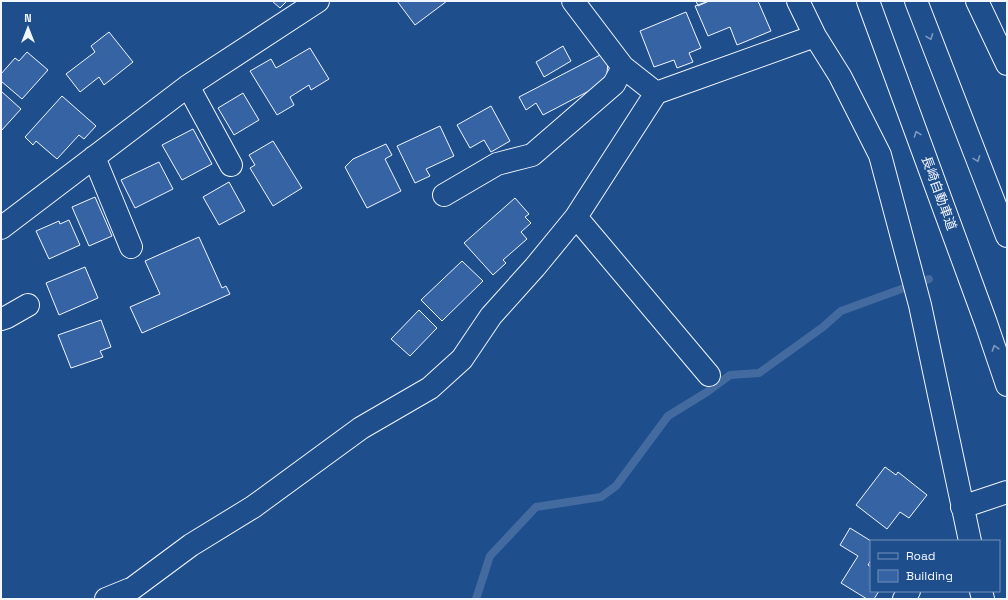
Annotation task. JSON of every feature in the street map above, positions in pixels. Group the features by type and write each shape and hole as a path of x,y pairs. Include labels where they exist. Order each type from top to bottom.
{"main road":[{"path":"1,228 188,86 318,1"},
{"path":"573,1 623,68 656,93"},
{"path":"798,1 815,36 840,76 880,155 920,305 962,507 963,538"},
{"name":"長崎自動車道","path":"868,1 984,316 1007,385"},
{"path":"916,1 1007,236"},
{"path":"977,1 1007,64"},
{"path":"106,599 133,588 191,545 253,507 361,428 430,388 462,359 491,316 535,267 576,217 656,93 815,36"},
{"path":"444,195 496,164 532,155 614,84 623,68"},
{"path":"188,86 231,165"},
{"path":"94,158 131,248"},
{"path":"576,217 709,376"},
{"path":"1,318 7,317 28,305"},
{"path":"962,507 1003,494"}],"building":[{"path":"272,1 287,1 280,8"},
{"path":"397,1 447,1 415,25"},
{"path":"696,1 709,1 698,6"},
{"path":"709,1 758,1 771,31 737,45 730,27 708,36 695,6"},
{"path":"686,12 701,48 689,53 693,62 677,68 674,60 654,67 640,31"},
{"path":"109,32 133,62 104,85 99,77 80,92 66,74 95,52 91,46"},
{"path":"563,46 571,61 544,77 536,62"},
{"path":"310,48 329,79 311,90 309,85 290,97 294,105 277,115 250,71 271,59 276,68"},
{"path":"27,52 48,70 22,99 1,81 1,74 15,58 19,61"},
{"path":"600,55 608,63 606,82 543,115 536,103 526,110 519,97"},
{"path":"1,91 21,109 1,131"},
{"path":"243,93 259,120 234,135 218,108"},
{"path":"62,96 96,126 84,139 79,135 57,159 36,141 33,145 25,137"},
{"path":"491,106 510,141 491,152 484,140 470,148 457,125"},
{"path":"440,126 454,156 426,169 430,176 415,183 397,146"},
{"path":"193,129 212,164 182,180 162,145"},
{"path":"273,141 302,188 273,206 250,168 255,165 249,155"},
{"path":"386,144 392,155 385,159 401,191 367,208 345,167 353,159"},
{"path":"159,162 173,189 135,208 121,180"},
{"path":"229,182 245,211 219,225 203,197"},
{"path":"95,197 112,236 89,246 72,207"},
{"path":"515,198 529,214 525,217 531,223 521,232 527,239 503,260 506,263 493,275 464,243"},
{"path":"69,220 80,245 49,259 36,231 59,221 60,224"},
{"path":"199,237 222,288 226,286 230,294 142,333 130,307 160,294 145,261"},
{"path":"462,261 483,281 442,321 421,300"},
{"path":"85,267 98,298 59,315 46,283"},
{"path":"419,310 437,328 410,356 391,339"},
{"path":"101,320 111,347 100,351 103,357 71,368 58,335"},
{"path":"885,467 896,475 898,472 927,495 909,518 900,512 887,529 856,505"},
{"path":"850,528 870,540 870,562 868,565 870,566 870,592 878,592 874,599 867,599 841,583 858,556 840,545"}],"waterway":[{"path":"476,599 490,556 536,507 601,497 616,486 668,416 707,392 730,375 759,373 823,327 841,311 929,279"}]}
